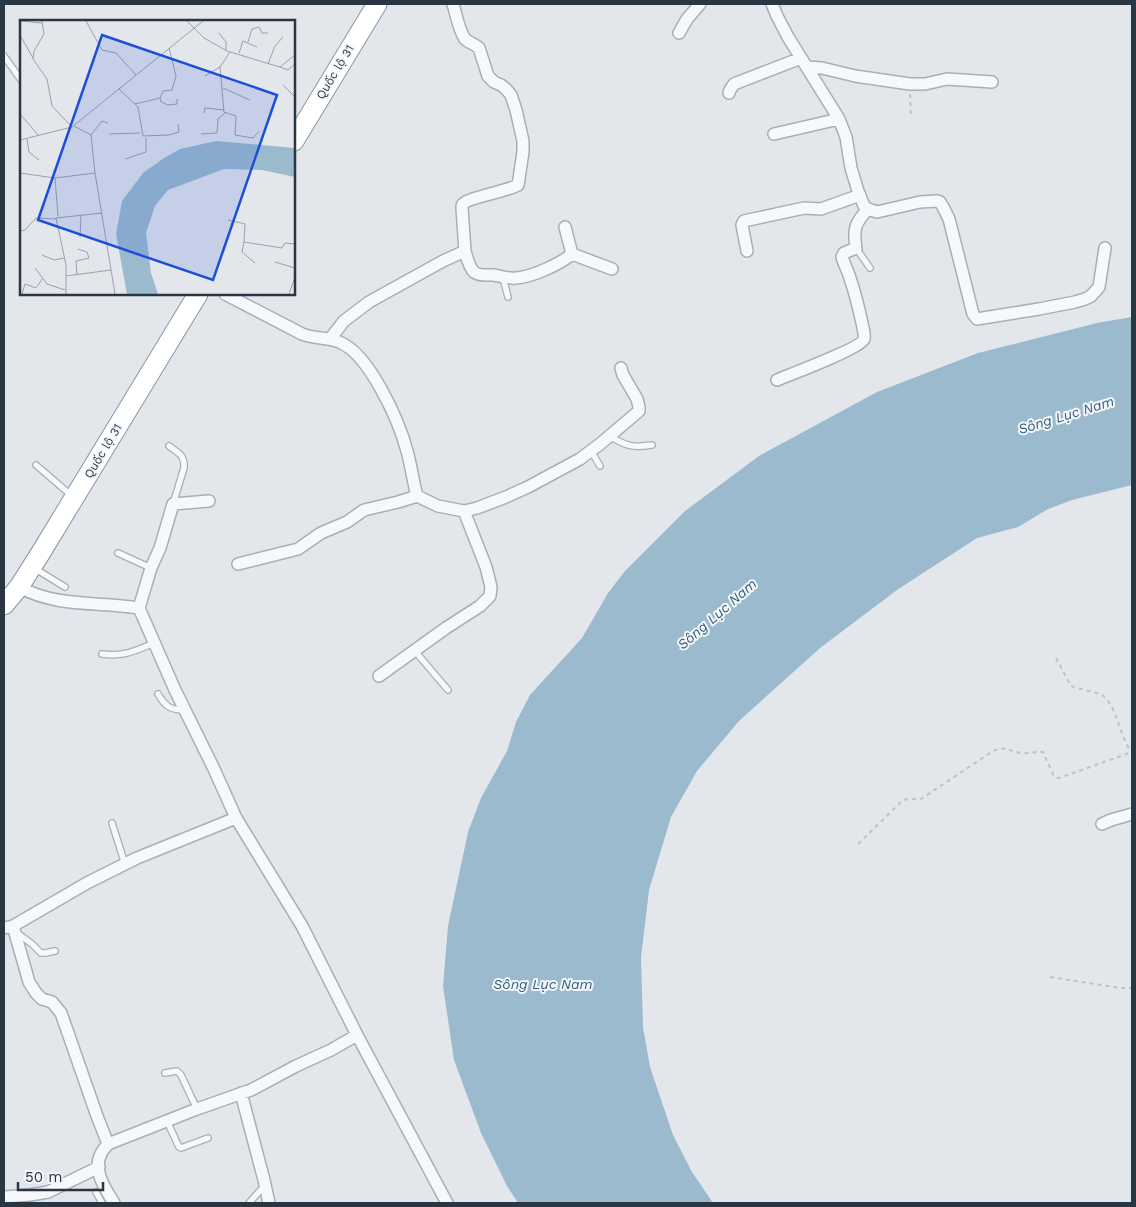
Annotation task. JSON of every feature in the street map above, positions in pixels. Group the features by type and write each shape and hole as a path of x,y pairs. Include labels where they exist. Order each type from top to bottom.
{"highway":[{"name":"Quốc lộ 31","path":"295,139 377,4"},
{"name":"Quốc lộ 31","path":"10,595 32,567 75,498 86,475 197,295"}],"street":[{"path":"453,4 464,36 479,48 488,76 506,89 510,95 518,117 523,141 518,185 463,204 462,212 467,259 473,271 477,274 516,278 558,264 572,254"},
{"path":"679,32 700,4"},
{"path":"772,4 788,37 839,119 846,137 851,168 864,206 877,212 920,202 940,202 949,219 973,314 977,318 1047,308 1085,299 1096,291 1099,286 1105,248"},
{"path":"729,93 734,84 804,62 855,76 910,84 925,84 947,79 992,82"},
{"path":"774,134 839,119"},
{"path":"747,252 742,225 744,221 804,208 822,209 860,195"},
{"path":"777,380 863,341 864,332 858,306 842,257 844,253 856,248 854,232 860,218 868,209"},
{"path":"565,227 572,254"},
{"path":"330,339 344,321 369,302 465,251"},
{"path":"572,254 612,269"},
{"path":"227,295 302,334 340,342 353,351 364,363 373,383 399,427 407,451 417,496"},
{"path":"238,564 298,549 321,533 347,522 364,510 417,496 438,506 464,511 506,497 552,475 591,451 639,411 637,399 621,368"},
{"path":"210,501 173,504 139,608 236,818 302,926 357,1036 447,1203"},
{"path":"379,676 480,606 490,596 491,587 486,567 464,511"},
{"path":"10,595 30,593 52,600 139,608"},
{"path":"1102,824 1132,814"},
{"path":"108,1144 61,1013 52,1002 42,999 29,982 11,929 87,883 125,864 236,818"},
{"path":"114,1203 102,1181 99,1167 101,1153 108,1144 251,1090 357,1036"},
{"path":"241,1093 269,1203"},
{"path":"4,1197 48,1192 99,1167"}],"lane":[{"path":"4,56 20,79"},
{"path":"856,248 870,268"},
{"path":"502,277 508,297"},
{"path":"609,436 630,447 652,445"},
{"path":"169,446 181,454 185,464 173,504"},
{"path":"591,451 600,466"},
{"path":"36,465 75,498"},
{"path":"118,553 151,568"},
{"path":"32,567 65,588"},
{"path":"102,654 126,654 154,644"},
{"path":"414,650 448,690"},
{"path":"158,694 168,706 175,710 185,710"},
{"path":"112,823 125,864"},
{"path":"11,929 41,953 54,951"},
{"path":"165,1073 177,1071 181,1075 197,1109"},
{"path":"166,1121 179,1148 208,1138"},
{"path":"248,1203 265,1185"},
{"path":"96,1192 102,1203"}],"path":[{"path":"910,84 911,115"},
{"path":"858,844 903,800 910,798 921,799 1000,748 1006,748 1023,754 1037,751 1043,752 1053,774 1059,778 1132,753 1126,745 1110,703 1101,694 1071,686 1056,658"},
{"path":"1050,977 1132,988"}],"water":[{"name":"Sông Lục Nam","path":"1132,317 1132,485 1072,500 1048,509 1018,527 977,538 897,590 820,648 739,721 697,771 671,817 649,890 641,958 643,1027 650,1067 673,1135 692,1172 713,1203 518,1203 507,1186 481,1133 454,1060 443,986 448,926 468,832 481,798 507,751 516,722 530,695 582,638 608,593 625,571 685,511 759,456 877,392 978,353 1097,323"}]}
